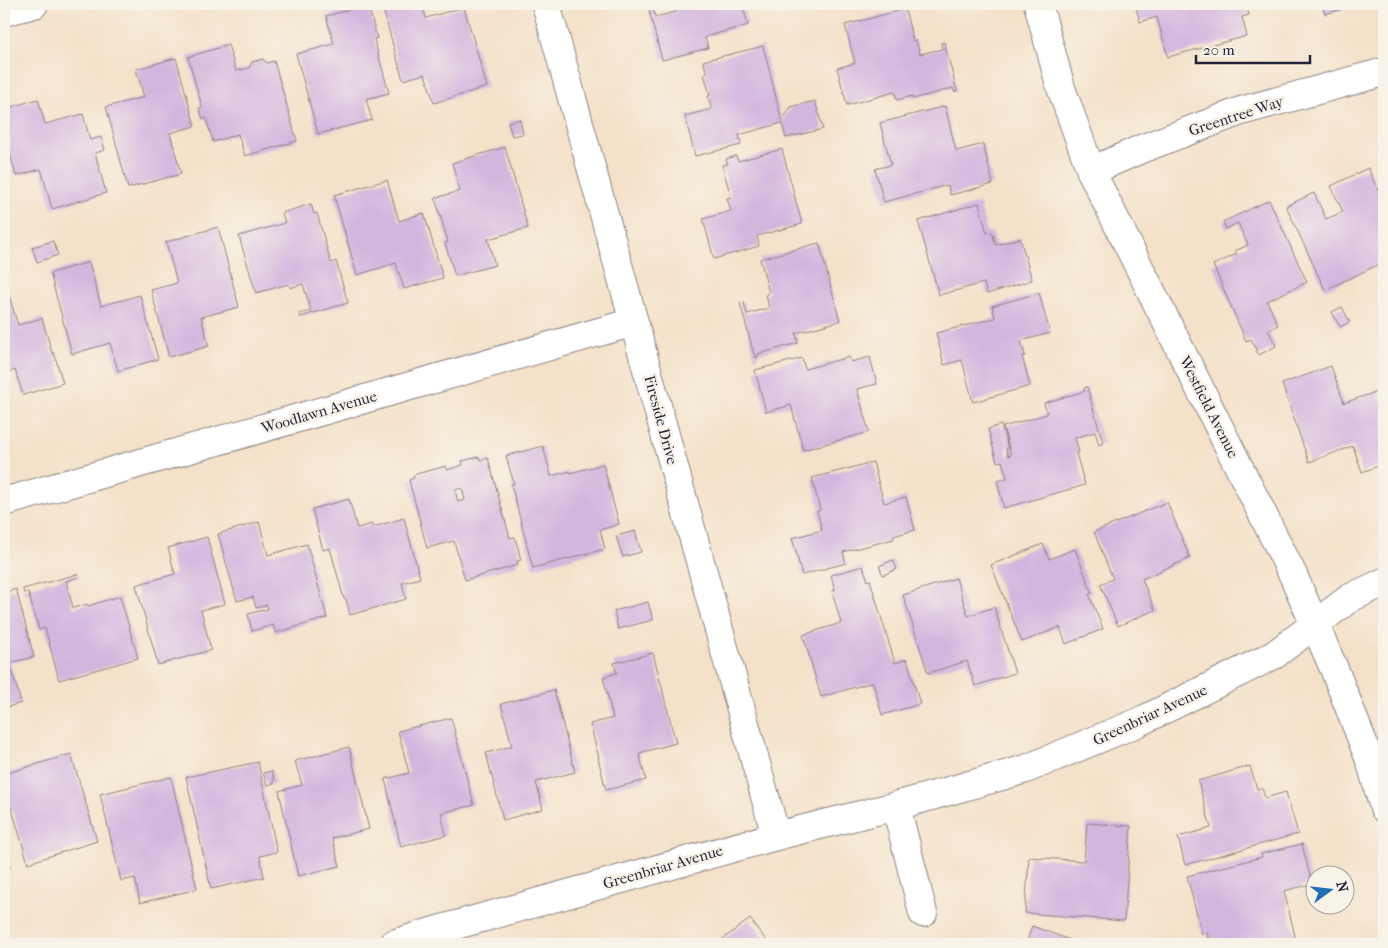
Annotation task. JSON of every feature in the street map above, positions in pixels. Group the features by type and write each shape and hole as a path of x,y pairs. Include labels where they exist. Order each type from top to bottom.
{"street":[{"path":"4,12 34,4"},
{"name":"Fireside Drive","path":"546,4 776,836"},
{"name":"Westfield Avenue","path":"1038,4 1061,88 1091,171 1293,575 1335,671 1371,764 1384,808"},
{"name":"Greentree Way","path":"1091,171 1141,149 1242,112 1384,72"},
{"name":"Woodlawn Avenue","path":"4,502 634,322"},
{"name":"Greenbriar Avenue","path":"393,944 433,938 776,836 896,806 1026,769 1139,722 1274,654 1350,598 1384,582"},
{"path":"896,806 923,913"}],"building":[{"path":"389,4 422,4 426,18 464,7 487,87 434,103 425,74 403,80 382,6"},
{"path":"674,4 742,4 748,25 705,37 708,48 662,60 648,7 652,5 655,17 676,12"},
{"path":"1135,4 1246,4 1249,15 1242,17 1247,36 1168,57 1157,17 1140,22"},
{"path":"1322,4 1361,4 1325,14"},
{"path":"368,5 377,38 374,39 389,93 366,99 372,120 318,134 296,54 334,44 326,16"},
{"path":"905,9 913,41 916,40 920,54 942,49 941,43 944,42 957,91 954,92 953,88 913,99 912,96 897,100 895,92 847,105 837,68 855,63 845,25"},
{"path":"228,45 236,71 249,68 252,62 263,59 267,63 274,61 297,141 245,156 238,134 213,142 206,118 203,119 199,108 202,107 188,57"},
{"path":"763,46 782,121 791,107 815,101 823,129 786,138 782,123 739,135 741,145 695,156 685,116 712,109 704,74 707,73 703,61"},
{"path":"176,58 195,126 170,133 181,174 128,188 106,107 144,97 136,69"},
{"path":"38,99 45,124 83,114 90,140 101,137 105,150 95,153 106,193 52,209 41,169 16,176 4,131 4,109"},
{"path":"945,106 956,151 983,144 993,184 950,195 948,185 884,202 875,169 891,165 880,123"},
{"path":"520,119 523,134 512,136 508,122"},
{"path":"505,147 528,228 488,239 495,265 455,276 445,243 448,242 435,198 460,191 452,163"},
{"path":"782,149 802,224 757,236 759,246 714,259 703,219 731,211 727,198 731,197 722,165 728,164 726,159 736,156 738,161"},
{"path":"1368,168 1384,204 1384,262 1325,290 1286,206 1314,193 1326,219 1343,212 1331,186"},
{"path":"387,180 399,221 424,213 443,278 404,289 396,263 357,275 334,195"},
{"path":"1269,200 1307,282 1267,301 1278,325 1268,330 1276,346 1259,355 1251,339 1246,341 1213,265 1237,254 1235,251 1248,245 1238,223 1226,229 1223,222"},
{"path":"979,203 987,233 992,232 996,245 1020,238 1032,280 987,294 984,283 939,295 918,221"},
{"path":"311,204 314,214 317,213 331,263 336,261 348,303 300,317 299,314 311,311 303,284 290,288 289,284 256,293 239,236 285,223 282,213"},
{"path":"218,227 239,307 201,317 209,346 169,357 151,290 177,283 166,242"},
{"path":"53,241 58,255 37,262 32,247"},
{"path":"819,243 840,321 796,333 798,343 758,354 758,357 755,358 740,303 744,302 747,314 769,308 766,294 769,293 760,259"},
{"path":"89,262 101,306 140,295 158,359 118,371 110,343 72,354 50,273"},
{"path":"4,286 6,286 18,325 42,318 63,383 23,395 15,370 4,374"},
{"path":"1039,293 1050,333 1021,341 1025,356 1022,356 1030,386 973,402 962,360 944,365 936,333 995,318 992,306"},
{"path":"1342,307 1350,322 1340,327 1332,312"},
{"path":"849,357 851,362 870,357 877,384 857,389 869,432 803,450 791,405 766,412 755,370 802,358 805,369"},
{"path":"1331,366 1344,403 1379,391 1384,407 1384,464 1362,472 1353,446 1309,462 1282,384"},
{"path":"1384,367 1384,379 1380,368"},
{"path":"1087,387 1103,443 1099,445 1095,432 1075,438 1079,452 1076,453 1085,485 1004,508 997,481 1007,478 1002,461 997,462 988,429 1001,425 1008,448 1006,449 1008,456 1011,455 1003,427 1047,414 1044,403 1085,391 1084,388"},
{"path":"543,446 551,476 603,464 619,524 600,530 605,549 533,568 511,484 514,484 506,456"},
{"path":"479,457 480,460 488,458 510,538 515,537 521,560 517,561 518,565 465,580 454,541 427,548 409,480 414,478 413,475 446,466 447,470 463,465 462,461","holes":["462,488 465,500 458,502 455,490"]},
{"path":"873,462 884,503 906,497 915,530 893,536 894,539 843,552 846,563 802,575 792,538 822,530 817,511 820,510 812,478"},
{"path":"349,499 357,528 372,524 373,527 404,518 420,578 402,583 406,599 350,615 330,548 323,550 312,509"},
{"path":"1167,502 1190,558 1142,579 1155,610 1118,626 1100,584 1113,579 1094,532"},
{"path":"259,522 268,555 307,544 327,618 275,633 273,625 252,631 248,614 268,609 267,605 256,608 253,597 237,601 218,534"},
{"path":"635,531 641,552 623,557 616,536"},
{"path":"207,537 225,604 201,610 211,650 158,665 136,585 175,574 168,548"},
{"path":"1043,544 1049,559 1075,549 1092,593 1089,594 1103,629 1066,644 1060,627 1022,642 991,565"},
{"path":"893,560 897,569 883,575 879,566"},
{"path":"863,566 868,581 870,580 895,663 907,659 920,704 882,715 873,682 821,697 803,635 841,623 832,591 835,590 831,575"},
{"path":"78,574 79,577 66,581 73,608 87,604 88,606 120,596 138,658 59,680 45,628 39,630 28,592 24,593 23,589"},
{"path":"956,578 968,616 994,607 1015,673 975,686 967,661 928,673 903,595"},
{"path":"16,589 34,657 10,663 21,703 4,708 4,593"},
{"path":"648,602 653,620 618,629 614,611"},
{"path":"653,653 676,743 639,753 646,780 606,790 590,724 613,718 603,677 617,673 614,663"},
{"path":"554,690 575,772 536,782 543,809 503,820 486,753 512,746 501,704"},
{"path":"451,718 474,805 441,813 446,835 401,847 385,779 409,773 398,731"},
{"path":"349,747 369,829 332,838 340,866 298,876 279,791 302,785 295,761"},
{"path":"71,754 97,841 28,863 4,783 4,774"},
{"path":"258,762 277,852 260,856 264,877 211,889 186,777"},
{"path":"1250,766 1257,789 1262,788 1265,798 1286,792 1298,834 1185,865 1178,837 1211,828 1198,781"},
{"path":"272,771 275,783 267,785 263,773"},
{"path":"171,777 197,889 140,903 135,878 121,881 100,794"},
{"path":"1087,823 1131,826 1124,921 1025,913 1029,857 1084,861"},
{"path":"1302,844 1308,866 1306,886 1284,891 1297,944 1234,944 1232,940 1210,944 1207,933 1202,934 1187,876 1262,857 1261,854"},
{"path":"4,846 10,868 4,869"},
{"path":"750,919 769,944 716,944"},
{"path":"1032,926 1081,944 1026,944"}]}
